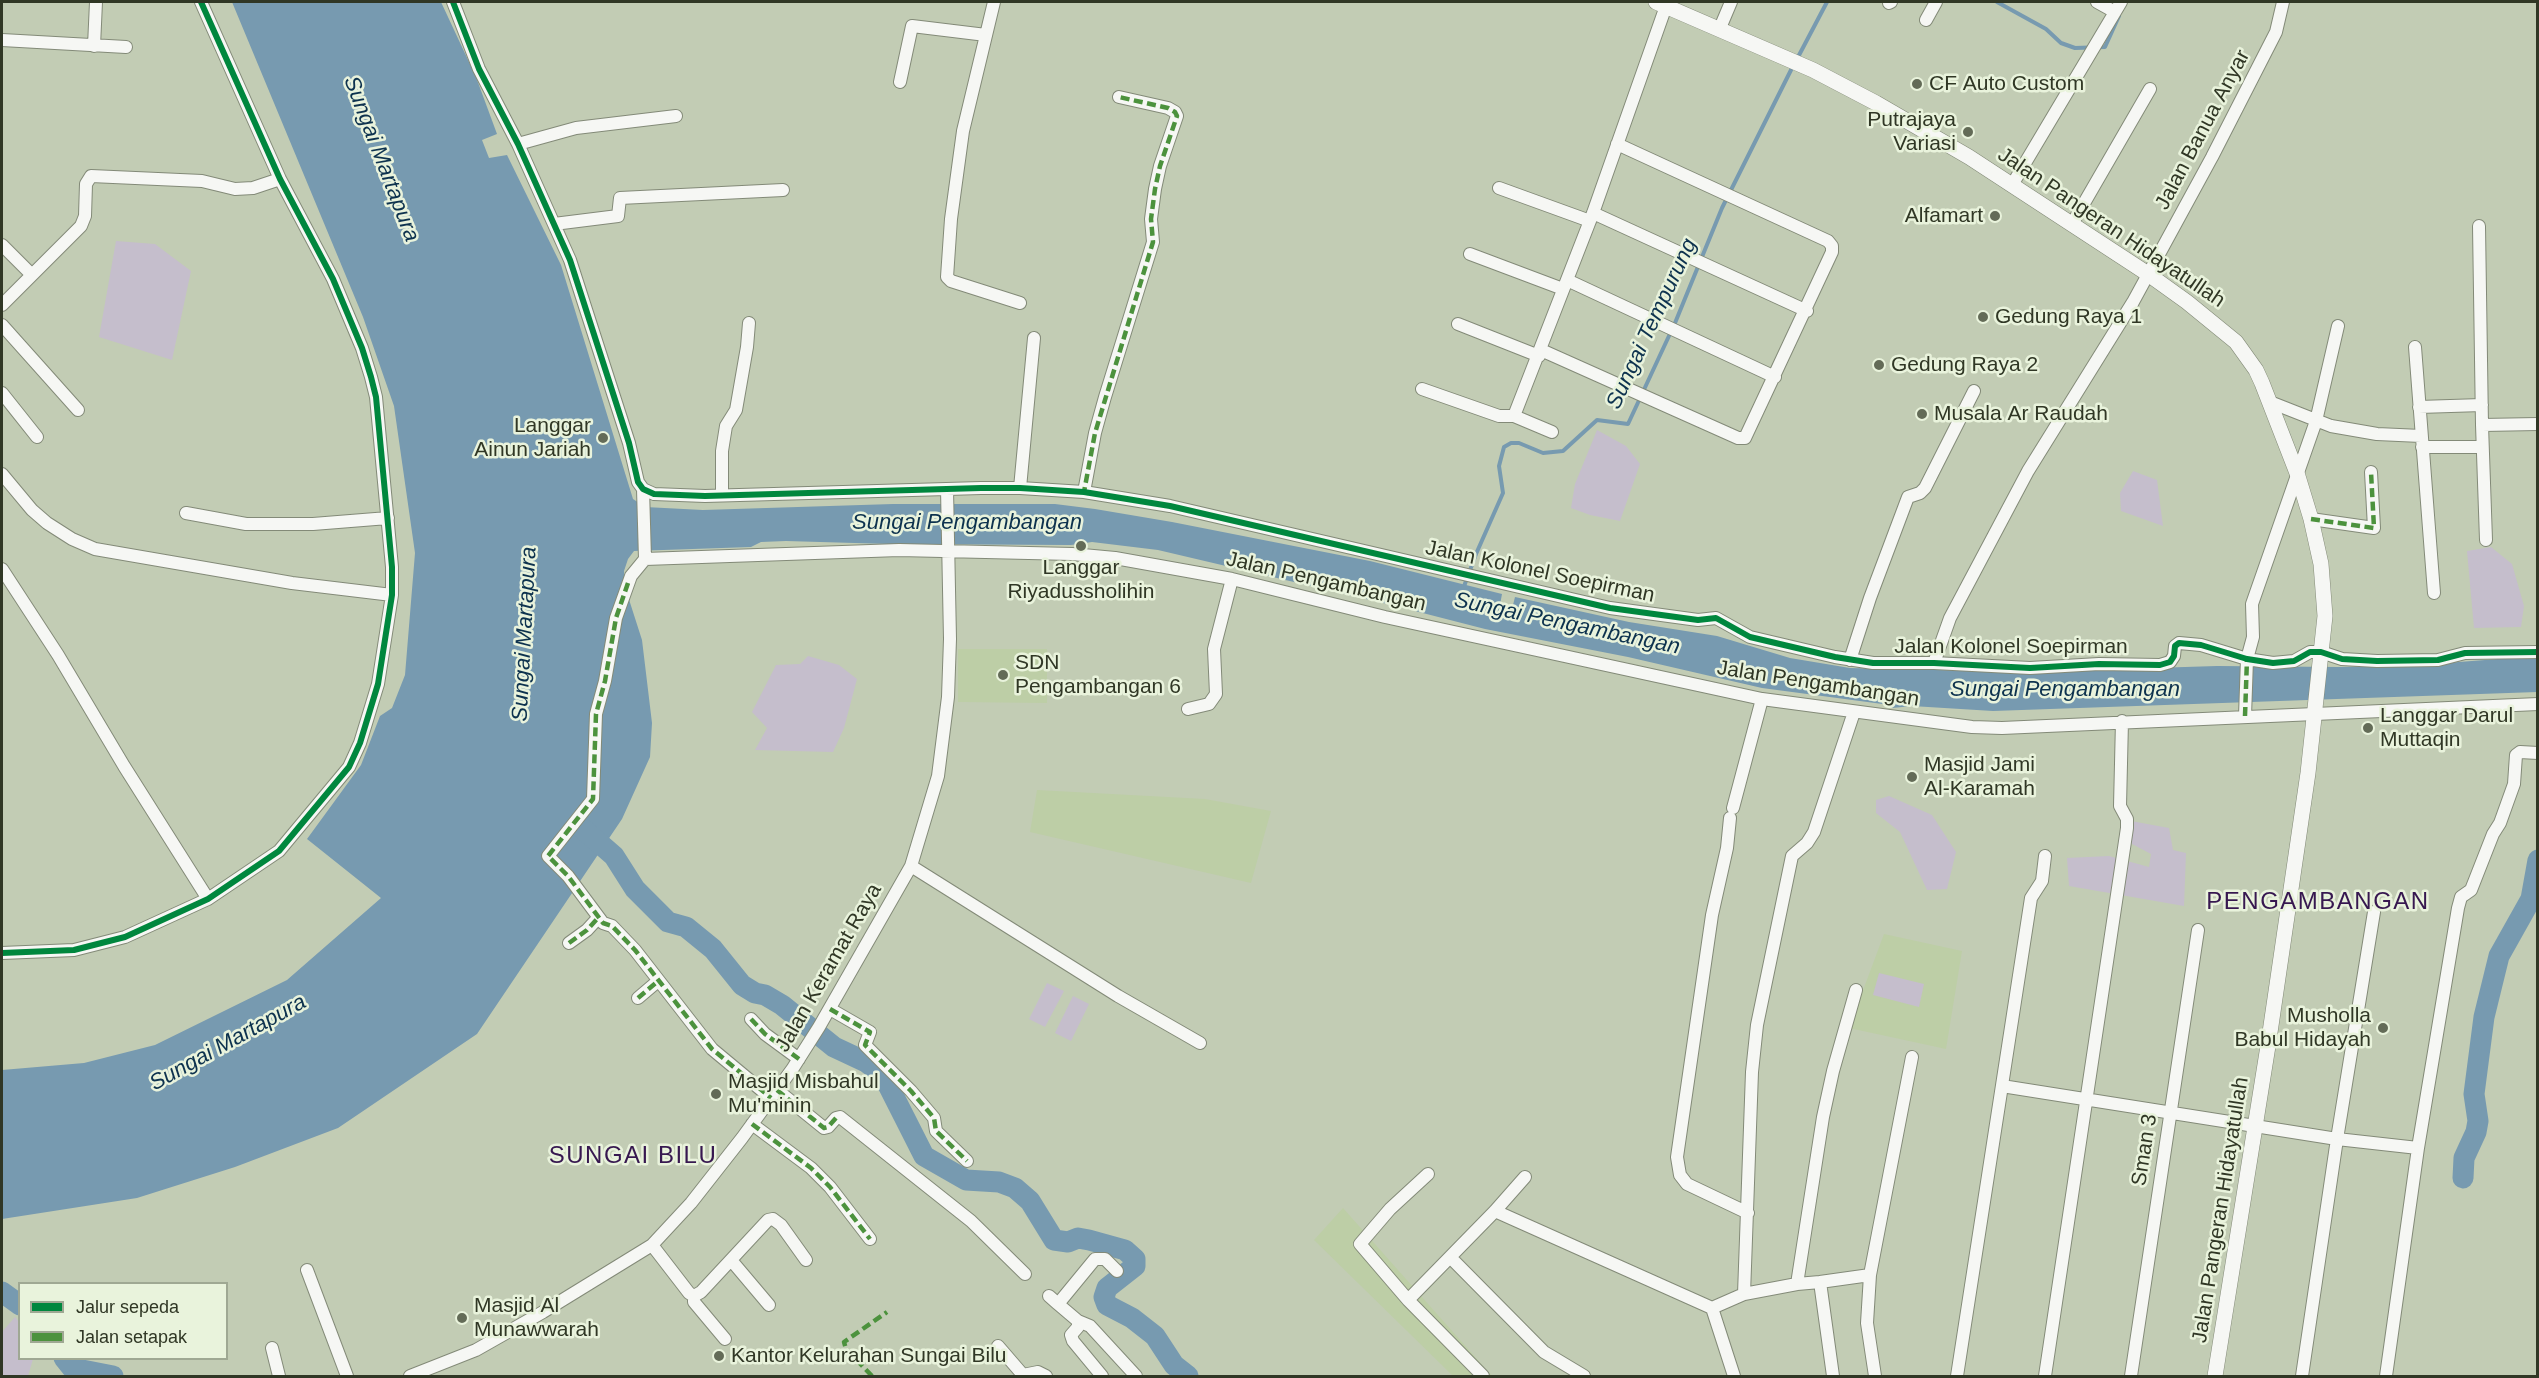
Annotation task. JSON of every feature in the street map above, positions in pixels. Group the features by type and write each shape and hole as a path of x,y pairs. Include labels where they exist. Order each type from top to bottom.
{"main road":[{"name":"Jalan Pangeran Hidayatullah","path":"1661,4 1781,54 1876,103 2072,224 2148,274 2236,342 2256,370 2270,402 2297,473 2311,519 2321,564 2324,607 2315,708 2268,1046 2215,1377"}],"street":[{"path":"94,46 96,2"},
{"path":"2,953 74,951 125,937 208,899 279,851 349,767 363,734 378,684 392,595 388,518 376,397 367,359 329,270 280,179 201,2"},
{"path":"453,2 479,69 518,144 583,296 629,443 635,475 643,489 645,557 631,576 616,618 605,681 596,714 592,799 548,856 568,876 598,918 603,923 612,926 627,942 712,1049 824,1128 840,1117 971,1221 1025,1274"},
{"path":"994,2 963,131 954,188 947,277 951,281 1020,303"},
{"path":"1720,28 1731,2"},
{"path":"1926,20 1936,2"},
{"path":"2012,185 2118,7 2097,2"},
{"name":"Jalan Banua Anyar","path":"1934,663 1950,618 2023,481 2148,274 2212,158 2276,32 2283,2"},
{"path":"1514,416 1592,217 1661,4"},
{"path":"900,82 912,26 986,36"},
{"path":"2,40 126,48"},
{"path":"2072,224 2150,89"},
{"path":"1084,492 1104,397 1153,242 1151,219 1155,189 1160,166 1177,116 1168,108 1119,97"},
{"path":"518,144 576,128 676,117"},
{"path":"1458,324 1540,353 1742,439 1749,435 1832,252 1830,244 1617,144"},
{"path":"2,305 81,226 85,216 86,184 91,176 202,181 235,189 253,188 280,179"},
{"path":"1499,188 1592,217 1702,263 1806,311"},
{"path":"554,224 618,216 620,198 783,190"},
{"path":"2479,225 2482,447 2487,540"},
{"path":"2,245 31,274"},
{"path":"1470,254 1565,285 1680,332 1775,377"},
{"path":"722,495 724,434 736,410 749,323"},
{"path":"2,325 78,410"},
{"path":"2245,710 2247,662 2253,637 2252,604 2316,421 2338,326"},
{"path":"1020,488 1034,338"},
{"path":"2415,347 2434,593"},
{"path":"1422,389 1499,416 1514,416 1552,432"},
{"path":"1850,660 1870,598 1908,497 1925,488 1974,391"},
{"path":"2,393 37,437"},
{"path":"2270,402 2331,426 2422,441 2482,447"},
{"path":"2419,406 2481,405"},
{"path":"2482,425 2538,424"},
{"path":"2311,519 2374,528 2371,472"},
{"path":"2,474 32,510 47,523 72,539 95,549 302,585 392,595"},
{"name":"Jalan Kolonel Soepirman","path":"643,489 667,496 947,494 1020,488 1084,492 1170,506 1610,608 1698,620 1716,618 1750,637 1850,660 1873,663 1934,663 2030,668 2160,665 2170,662 2174,656 2175,646 2179,644 2211,647 2247,662 2287,662 2300,659 2310,652 2321,657"},
{"name":"Jalan Keramat Raya","path":"410,1377 476,1350 652,1245 691,1203 752,1124 799,1059 830,1009 911,866 938,776 946,728 950,639 947,494"},
{"path":"186,513 246,524 313,524 388,518"},
{"name":"Jalan Pengambangan","path":"645,557 948,549 1115,558 1232,579 1385,617 1762,699 1985,728 2122,721 2245,710 2538,704"},
{"path":"2,569 58,655 124,766 208,899"},
{"path":"1188,709 1209,704 1216,694 1217,662 1214,649 1232,579"},
{"path":"2321,657 2377,661 2438,660 2470,652 2538,652"},
{"path":"1748,1213 1687,1184 1680,1175 1677,1157 1712,915 1727,848 1731,813 1762,699"},
{"path":"1744,1294 1754,1046 1792,856 1808,843 1814,832 1854,712"},
{"path":"2045,1377 2127,828 2127,819 2120,806 2122,721"},
{"path":"2386,1377 2418,1149 2461,897 2471,890 2493,834 2500,823 2514,784 2516,755 2520,752 2538,753"},
{"path":"1957,1377 2031,898 2032,893 2041,884 2045,856"},
{"path":"911,866 1118,996 1200,1043"},
{"path":"2302,1377 2337,1139 2374,912"},
{"path":"569,943 587,930 598,918"},
{"name":"Sman 3","path":"2131,1377 2198,930"},
{"path":"639,998 658,981"},
{"path":"1797,1284 1823,1117 1833,1071 1856,990"},
{"path":"830,1009 870,1032 865,1045 934,1118 936,1131 967,1161"},
{"path":"751,1019 765,1034 799,1059"},
{"path":"1875,1377 1867,1323 1870,1275 1912,1057"},
{"path":"2002,1086 2337,1139 2418,1149"},
{"path":"752,1124 811,1168 830,1187 870,1239"},
{"path":"1428,1174 1390,1209 1360,1244 1408,1300 1483,1377"},
{"path":"1408,1300 1496,1211 1525,1176"},
{"path":"1496,1211 1712,1308 1744,1294 1797,1284 1870,1275"},
{"path":"694,1296 701,1292 765,1221 770,1219 781,1225 806,1260"},
{"path":"652,1245 689,1293 694,1296"},
{"path":"1117,1271 1099,1257 1053,1300 1078,1321 1090,1326 1136,1377"},
{"path":"1450,1257 1544,1352 1584,1377"},
{"path":"731,1260 769,1305"},
{"path":"307,1270 347,1377"},
{"path":"1820,1282 1833,1377"},
{"path":"694,1296 694,1302 725,1339"},
{"path":"1712,1308 1734,1377"},
{"path":"1078,1321 1078,1327 1071,1335 1073,1341 1102,1377"},
{"path":"998,1346 1023,1375 1038,1372 1046,1377"},
{"path":"272,1348 279,1377"}],"shaded area":[{"path":"116,241 155,244 191,271 172,360 99,337"},
{"path":"1597,430 1626,446 1640,464 1620,521 1590,515 1571,508 1575,484"},
{"path":"2133,471 2157,480 2163,526 2121,511 2120,493"},
{"path":"2491,547 2512,564 2524,606 2521,627 2474,628 2467,551"},
{"name":"SDN Pengambangan 6","path":"958,649 1047,649 1047,703 958,702"},
{"path":"808,656 839,665 857,679 844,728 833,752 755,750 767,728 752,712 776,665 800,664"},
{"path":"1037,790 1205,799 1271,811 1251,883 1030,832"},
{"path":"1889,796 1932,815 1956,852 1947,889 1927,890 1900,832 1876,813 1876,800"},
{"path":"2131,821 2169,828 2173,850 2186,853 2184,906 2069,886 2067,858 2109,856 2149,867 2151,854 2132,844"},
{"path":"1884,934 1962,951 1946,1049 1849,1028"},
{"path":"1879,973 1924,984 1919,1007 1873,995"},
{"path":"1047,983 1064,991 1045,1027 1029,1019"},
{"path":"1073,996 1089,1004 1071,1041 1055,1033"},
{"path":"1343,1208 1492,1376 1453,1376 1314,1240"},
{"path":"15,1317 18,1321 18,1360 33,1360 28,1376 2,1376 2,1332"}],"water":[{"path":"232,2 441,2 476,77 497,134 482,140 489,158 507,155 561,265 633,499 645,507 703,510 893,504 1055,504 1095,509 1370,561 1502,594 1499,610 1511,613 1515,597 1629,622 1717,636 1790,658 1850,668 2024,672 2217,666 2339,667 2420,665 2537,656 2537,692 1993,711 1912,706 1892,708 1890,705 1762,688 1628,657 1485,629 1415,611 1417,603 1399,597 1396,606 1158,550 1092,542 1071,545 786,541 761,542 751,547 634,551 624,571 625,587 642,640 652,723 650,757 622,819 477,1034 338,1128 235,1167 137,1198 2,1219 2,1070 84,1063 155,1045 287,980 381,898 307,839 361,765 380,716 392,708 405,675 415,553 394,406 363,317"}],"waterway":[{"name":"Sungai Tempurung","path":"1797,59 1827,2"},
{"name":"Sungai Tempurung","path":"1997,2 2046,29 2061,43 2075,48 2105,47 2119,16"},
{"name":"Sungai Tempurung","path":"1463,589 1503,493 1499,466 1504,447 1511,443 1519,443 1543,453 1563,451 1597,420 1628,424 1675,323 1722,208 1793,66"},
{"path":"583,829 614,856 635,889 668,922 686,927 713,949 742,985 782,1005 834,1047 866,1062 883,1075 924,1156 966,1180 999,1182 1015,1188 1030,1201 1054,1240 1068,1242 1078,1238 1089,1240 1125,1250 1135,1259 1135,1266 1107,1288 1104,1297 1107,1305 1132,1318 1155,1336 1174,1365 1188,1376"},
{"path":"2463,1178 2464,1158 2476,1132 2478,1121 2474,1094 2484,1017 2499,956 2531,899 2538,860"},
{"name":"SUNGAI BILU","path":"2,1292 18,1304"},
{"name":"SUNGAI BILU","path":"66,1360 72,1368 113,1376"}],"marked path":[{"path":"1088,493 1084,492 1095,433 1153,242 1151,219 1155,189 1160,166 1177,116 1168,108 1119,97"},
{"path":"2311,519 2374,528 2371,472"},
{"path":"628,583 616,618 605,681 596,714 593,799 548,856 568,876 603,923 612,926 635,950 712,1049 771,1098"},
{"path":"2245,716 2247,659"},
{"path":"569,943 587,930 598,918"},
{"path":"638,998 658,981"},
{"path":"830,1009 870,1032 865,1045 911,1091 934,1118 936,1131 967,1161"},
{"path":"751,1019 765,1034 799,1059"},
{"path":"777,1090 824,1128 840,1117"},
{"path":"752,1124 811,1168 830,1187 870,1239"},
{"path":"872,1376 846,1349 844,1342 887,1312"}],"cycle path":[{"path":"2,953 74,950 125,937 208,899 279,851 349,767 360,743 378,684 392,595 392,567 376,397 371,377 362,348 333,279 280,179 201,2"},
{"path":"453,2 479,69 518,144 570,260 629,443 638,482 643,489 654,494 705,496 981,488 1084,492 1170,506 1610,608 1698,620 1716,618 1750,637 1835,657 1873,663 1934,663 2030,668 2099,664 2160,665 2170,662 2174,656 2175,646 2179,643 2201,645 2247,659 2273,663 2294,661 2310,652 2321,652 2342,659 2377,661 2438,660 2465,653 2538,652"}],"place":[{"name":"CF Auto Custom","path":"1917,84"},
{"name":"Putrajaya Variasi","path":"1968,132"},
{"name":"Alfamart","path":"1995,216"},
{"name":"Gedung Raya 1","path":"1983,317"},
{"name":"Gedung Raya 2","path":"1879,365"},
{"name":"Musala Ar Raudah","path":"1922,414"},
{"name":"Langgar Ainun Jariah","path":"603,438"},
{"name":"Langgar Riyadussholihin","path":"1081,546"},
{"name":"SDN Pengambangan 6","path":"1003,675"},
{"name":"Langgar Darul Muttaqin","path":"2368,728"},
{"name":"Masjid Jami Al-Karamah","path":"1912,777"},
{"name":"Musholla Babul Hidayah","path":"2383,1028"},
{"name":"Masjid Misbahul Mu'minin","path":"716,1094"},
{"name":"Masjid Al Munawwarah","path":"462,1318"},
{"name":"Kantor Kelurahan Sungai Bilu","path":"719,1356"}],"district":[{"name":"PENGAMBANGAN","path":"2318,902"},
{"name":"SUNGAI BILU","path":"633,1156"}],"water label":[{"name":"Sungai Martapura","path":"381,159"},
{"name":"Sungai Pengambangan","path":"967,523"},
{"name":"Sungai Pengambangan","path":"1567,624"},
{"name":"Sungai Martapura","path":"525,634"},
{"name":"Sungai Pengambangan","path":"2065,690"},
{"name":"Sungai Martapura","path":"228,1043"}]}
